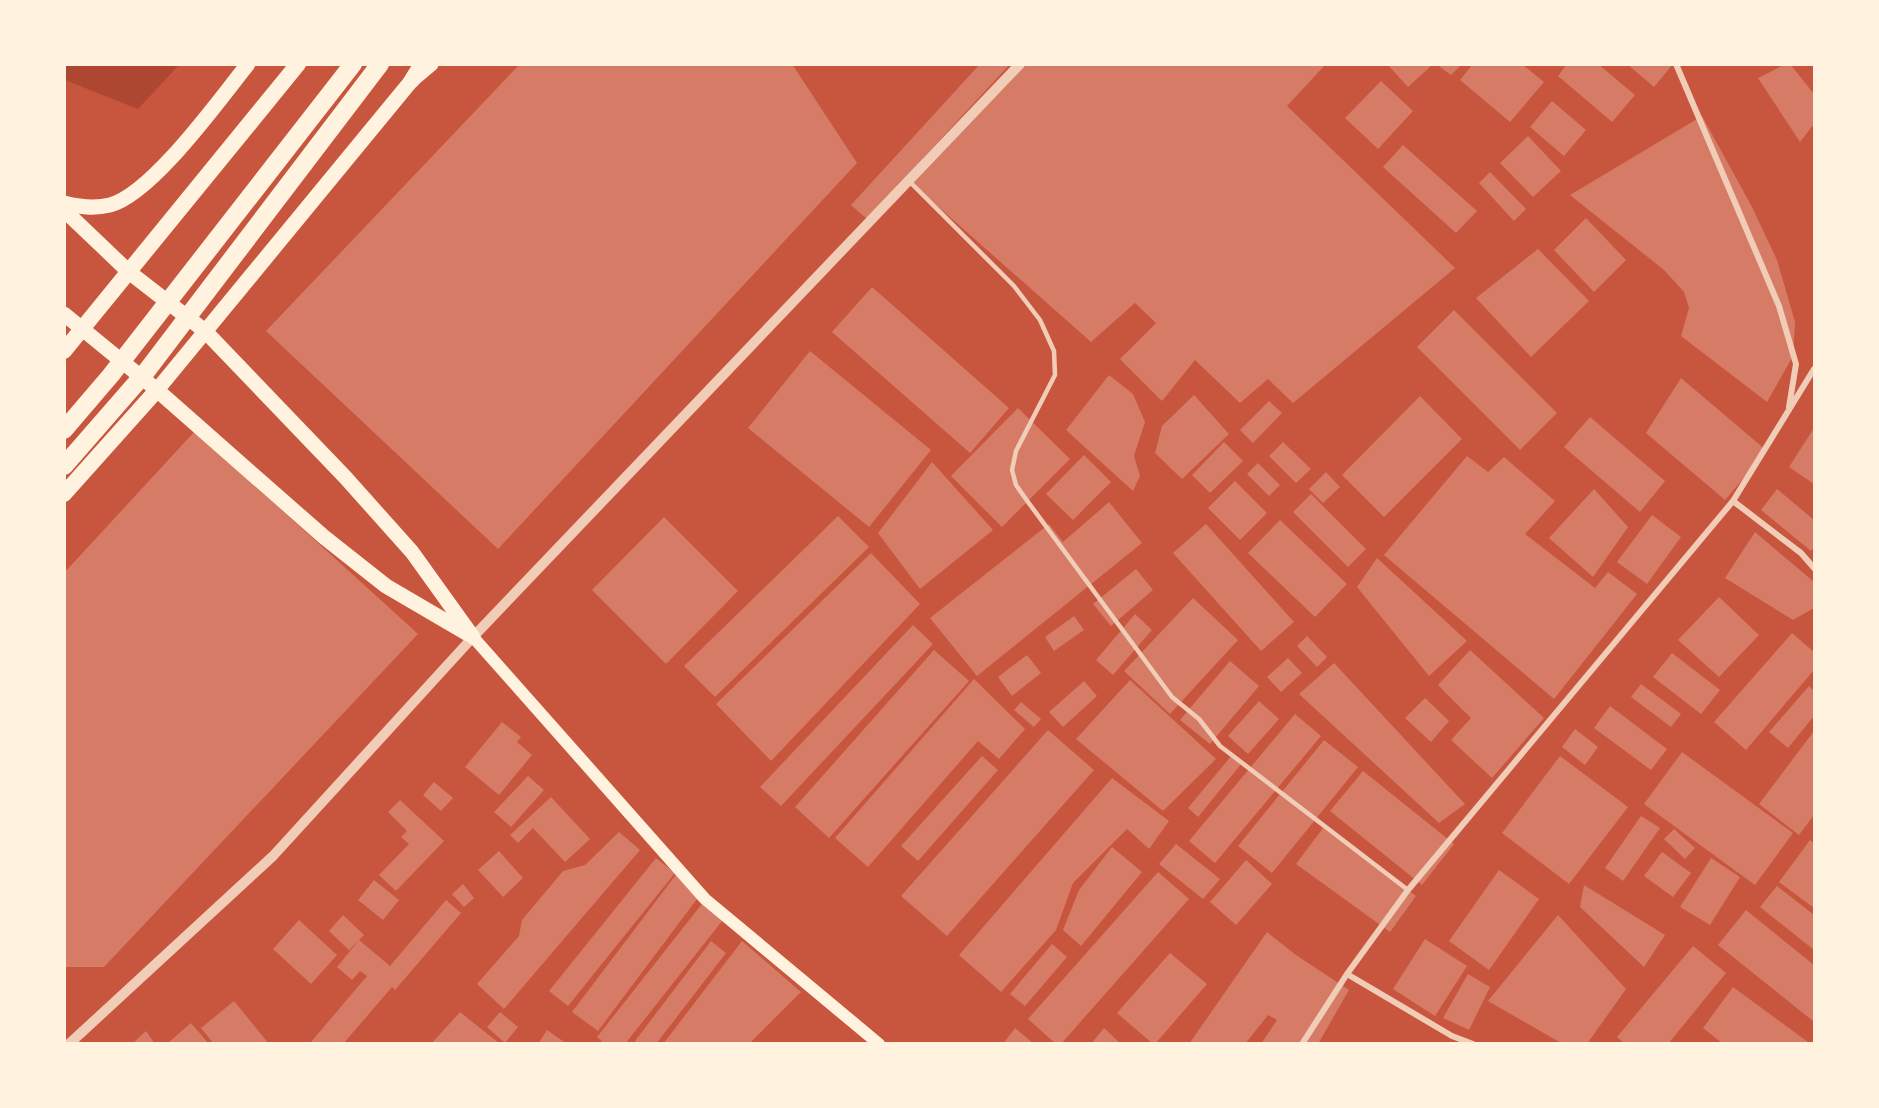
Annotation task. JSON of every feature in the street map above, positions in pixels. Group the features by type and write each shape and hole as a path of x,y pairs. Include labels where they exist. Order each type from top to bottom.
{"highway":[{"path":"64,351 298,64"},
{"path":"64,430 111,375 353,64"},
{"path":"64,466 145,373 380,64"},
{"path":"412,80 422,64"},
{"path":"64,494 157,390"}],"main road":[{"path":"64,203 87,208 112,205 136,190 168,162 248,64"},
{"path":"157,390 412,80 431,64"},
{"path":"64,210 129,272 205,331 345,477 412,552 473,637 705,899 879,1044"},
{"path":"64,314 157,390 324,537 386,586 473,637"}],"street":[{"path":"69,1044 273,856 473,637 1020,64"},
{"path":"1676,64 1779,306 1796,363 1789,411"},
{"path":"1302,1044 1347,974 1408,890 1733,501 1815,369"},
{"path":"1733,501 1801,553 1815,568"},
{"path":"1347,974 1452,1036 1473,1044"}],"lane":[{"path":"908,180 1014,286 1040,320 1054,351 1055,375 1016,451 1012,470 1016,485 1022,494 1172,697 1199,719 1221,746 1408,890"}],"shaded area":[{"path":"64,65 179,65 138,109 65,80"}],"building":[{"path":"520,64 792,64 857,163 498,549 266,331"},
{"path":"980,64 1010,64 867,219 851,205"},
{"path":"1020,64 1326,64 1287,106 1455,268 1293,403 1268,379 1240,403 1195,360 1162,401 1120,359 1156,323 1135,303 1091,342 908,180"},
{"path":"1387,64 1433,64 1408,87"},
{"path":"1436,64 1462,64 1451,75"},
{"path":"1473,64 1522,64 1544,82 1510,122 1460,80"},
{"path":"1567,64 1598,64 1635,95 1612,122 1558,76"},
{"path":"1627,64 1673,64 1654,87"},
{"path":"1790,64 1814,94 1814,124 1800,142 1758,78"},
{"path":"1381,81 1413,111 1378,149 1345,118"},
{"path":"1552,101 1586,130 1564,156 1530,127"},
{"path":"1702,116 1752,207 1777,260 1795,322 1793,356 1767,402 1681,336 1689,308 1684,292 1664,270 1570,195"},
{"path":"1528,136 1561,171 1533,197 1500,163"},
{"path":"1403,145 1477,211 1456,233 1383,167"},
{"path":"1490,172 1526,209 1514,221 1479,183"},
{"path":"1586,218 1626,260 1594,292 1554,250"},
{"path":"1538,249 1589,301 1531,357 1476,298"},
{"path":"872,287 1009,408 970,453 832,332"},
{"path":"1454,310 1557,413 1520,450 1417,347"},
{"path":"810,351 931,450 869,527 748,428"},
{"path":"1109,375 1133,394 1145,422 1134,456 1140,476 1133,491 1066,430"},
{"path":"1681,378 1767,451 1725,500 1646,433"},
{"path":"1194,395 1229,434 1182,479 1155,453 1162,426"},
{"path":"1420,396 1462,439 1384,517 1342,475"},
{"path":"1269,401 1282,413 1253,443 1240,430"},
{"path":"1018,408 1070,459 1002,527 951,476"},
{"path":"1590,417 1665,481 1640,512 1564,447"},
{"path":"1814,428 1814,484 1789,467"},
{"path":"195,431 418,634 104,967 64,967 64,573"},
{"path":"1224,442 1243,461 1210,493 1192,475"},
{"path":"1283,442 1311,469 1296,483 1269,456"},
{"path":"1084,455 1111,482 1073,520 1046,494"},
{"path":"1467,456 1488,472 1504,457 1555,501 1525,534 1595,588 1608,572 1637,594 1554,699 1384,555"},
{"path":"932,462 993,530 920,589 878,533"},
{"path":"1258,463 1280,485 1269,496 1247,474"},
{"path":"1326,472 1340,487 1323,503 1309,489"},
{"path":"1235,481 1267,513 1240,540 1208,508"},
{"path":"1594,489 1628,527 1593,577 1549,538"},
{"path":"1777,489 1814,520 1814,547 1811,551 1761,510"},
{"path":"1311,494 1366,549 1348,567 1293,512"},
{"path":"1109,502 1142,543 977,676 930,618 1049,524 1063,542"},
{"path":"1652,515 1681,537 1647,584 1617,562"},
{"path":"838,516 869,547 715,697 684,666"},
{"path":"664,517 738,591 666,664 592,590"},
{"path":"1280,520 1347,584 1315,617 1248,553"},
{"path":"1206,524 1294,622 1261,651 1173,553"},
{"path":"1755,532 1814,582 1814,608 1793,620 1725,578"},
{"path":"871,553 920,604 771,761 716,704"},
{"path":"1377,558 1467,641 1429,676 1357,587"},
{"path":"1136,569 1153,590 1111,626 1093,604"},
{"path":"1719,597 1759,635 1719,677 1678,640"},
{"path":"1193,598 1238,640 1170,714 1124,671"},
{"path":"1135,614 1152,630 1113,675 1096,660"},
{"path":"1074,616 1084,630 1054,651 1045,637"},
{"path":"913,625 933,644 781,806 760,787"},
{"path":"1792,633 1814,652 1814,670 1746,750 1714,722"},
{"path":"1307,636 1327,657 1317,667 1297,646"},
{"path":"934,650 969,681 829,838 795,807"},
{"path":"1470,650 1544,718 1492,778 1451,740 1471,718 1438,685"},
{"path":"1672,653 1720,690 1701,714 1653,677"},
{"path":"1027,655 1041,673 1012,696 998,677"},
{"path":"1288,658 1302,673 1281,692 1267,677"},
{"path":"1230,661 1259,686 1210,744 1180,720"},
{"path":"1334,663 1465,804 1439,823 1299,694"},
{"path":"974,679 1025,729 999,759 978,741 868,867 835,838"},
{"path":"1130,680 1216,759 1163,811 1076,739"},
{"path":"1084,681 1097,696 1063,727 1049,712"},
{"path":"1641,684 1681,714 1671,727 1631,697"},
{"path":"1809,686 1814,691 1814,716 1788,748 1769,732"},
{"path":"1425,698 1449,721 1431,742 1405,718"},
{"path":"1259,701 1279,719 1248,754 1228,736"},
{"path":"1021,702 1041,719 1034,727 1014,710"},
{"path":"1610,706 1667,749 1651,770 1594,728"},
{"path":"1295,714 1321,736 1215,863 1189,841"},
{"path":"502,722 521,737 517,742 532,755 499,795 465,767"},
{"path":"1575,729 1598,747 1585,765 1562,747"},
{"path":"1048,730 1094,770 947,936 901,896"},
{"path":"1814,731 1814,815 1799,835 1759,804"},
{"path":"1324,740 1358,767 1272,873 1238,846"},
{"path":"1682,752 1793,833 1755,885 1644,804"},
{"path":"1232,755 1242,763 1198,817 1188,808"},
{"path":"982,756 998,770 918,861 901,846"},
{"path":"1560,756 1628,807 1569,884 1502,833"},
{"path":"1363,771 1454,844 1422,885 1330,811"},
{"path":"528,776 544,790 511,827 494,812"},
{"path":"1112,778 1169,821 1149,849 1127,829 1073,883 1056,930 1001,992 959,955"},
{"path":"434,782 453,798 441,811 423,795"},
{"path":"551,797 590,839 565,862 533,828 518,843 510,835"},
{"path":"400,800 444,841 396,891 379,875 409,844 401,837 407,831 388,812"},
{"path":"1641,816 1660,828 1623,881 1605,868"},
{"path":"1323,828 1416,896 1390,932 1296,864"},
{"path":"1674,829 1695,848 1685,859 1664,839"},
{"path":"619,832 640,850 504,1009 477,984 519,936 522,920 563,871 585,865"},
{"path":"1810,840 1814,843 1814,908 1779,882"},
{"path":"1176,844 1220,879 1203,899 1159,864"},
{"path":"1112,847 1142,872 1081,946 1063,930 1079,890"},
{"path":"499,851 523,878 503,897 478,870"},
{"path":"1662,852 1691,873 1673,897 1644,876"},
{"path":"656,858 675,873 568,1006 549,991"},
{"path":"1711,858 1740,877 1710,925 1680,907"},
{"path":"1246,860 1272,884 1236,925 1210,902"},
{"path":"1499,870 1539,899 1489,970 1449,941"},
{"path":"678,872 703,891 598,1031 572,1012"},
{"path":"1158,872 1189,899 1061,1044 1056,1044 1028,1019"},
{"path":"374,880 399,900 383,920 358,900"},
{"path":"463,884 474,898 464,907 452,894"},
{"path":"1584,885 1665,935 1644,967 1580,907"},
{"path":"1777,886 1814,915 1814,950 1760,907"},
{"path":"446,900 461,913 395,990 392,987 343,1044 311,1042 367,976 360,971 352,980 337,967 359,940 390,966"},
{"path":"705,900 726,916 625,1044 605,1044 597,1037"},
{"path":"1746,910 1814,965 1813,1021 1718,945"},
{"path":"343,915 364,935 349,950 329,931"},
{"path":"1558,915 1626,989 1587,1044 1563,1044 1488,1001"},
{"path":"299,920 337,955 311,984 273,949"},
{"path":"1267,932 1296,955 1349,990 1318,1044 1261,1044 1277,1020 1268,1015 1245,1044 1189,1044"},
{"path":"1425,939 1467,966 1435,1016 1393,989"},
{"path":"711,941 726,953 656,1044 638,1044 635,1041"},
{"path":"742,941 801,992 749,1044 663,1044"},
{"path":"1052,944 1067,957 1025,1006 1010,994"},
{"path":"1693,946 1726,973 1668,1044 1625,1044 1617,1037"},
{"path":"1170,953 1207,984 1153,1044 1117,1013"},
{"path":"1468,974 1490,987 1469,1030 1443,1018"},
{"path":"1733,987 1808,1042 1807,1044 1723,1044 1703,1028"},
{"path":"234,1001 269,1044 214,1044 201,1028"},
{"path":"460,1012 500,1044 431,1044"},
{"path":"500,1012 518,1027 505,1043 487,1027"},
{"path":"191,1023 209,1044 170,1044 169,1042"},
{"path":"1015,1028 1034,1044 1003,1044"},
{"path":"1104,1028 1121,1044 1091,1044"},
{"path":"547,1030 567,1044 538,1044"},
{"path":"146,1031 155,1044 132,1044"}]}
